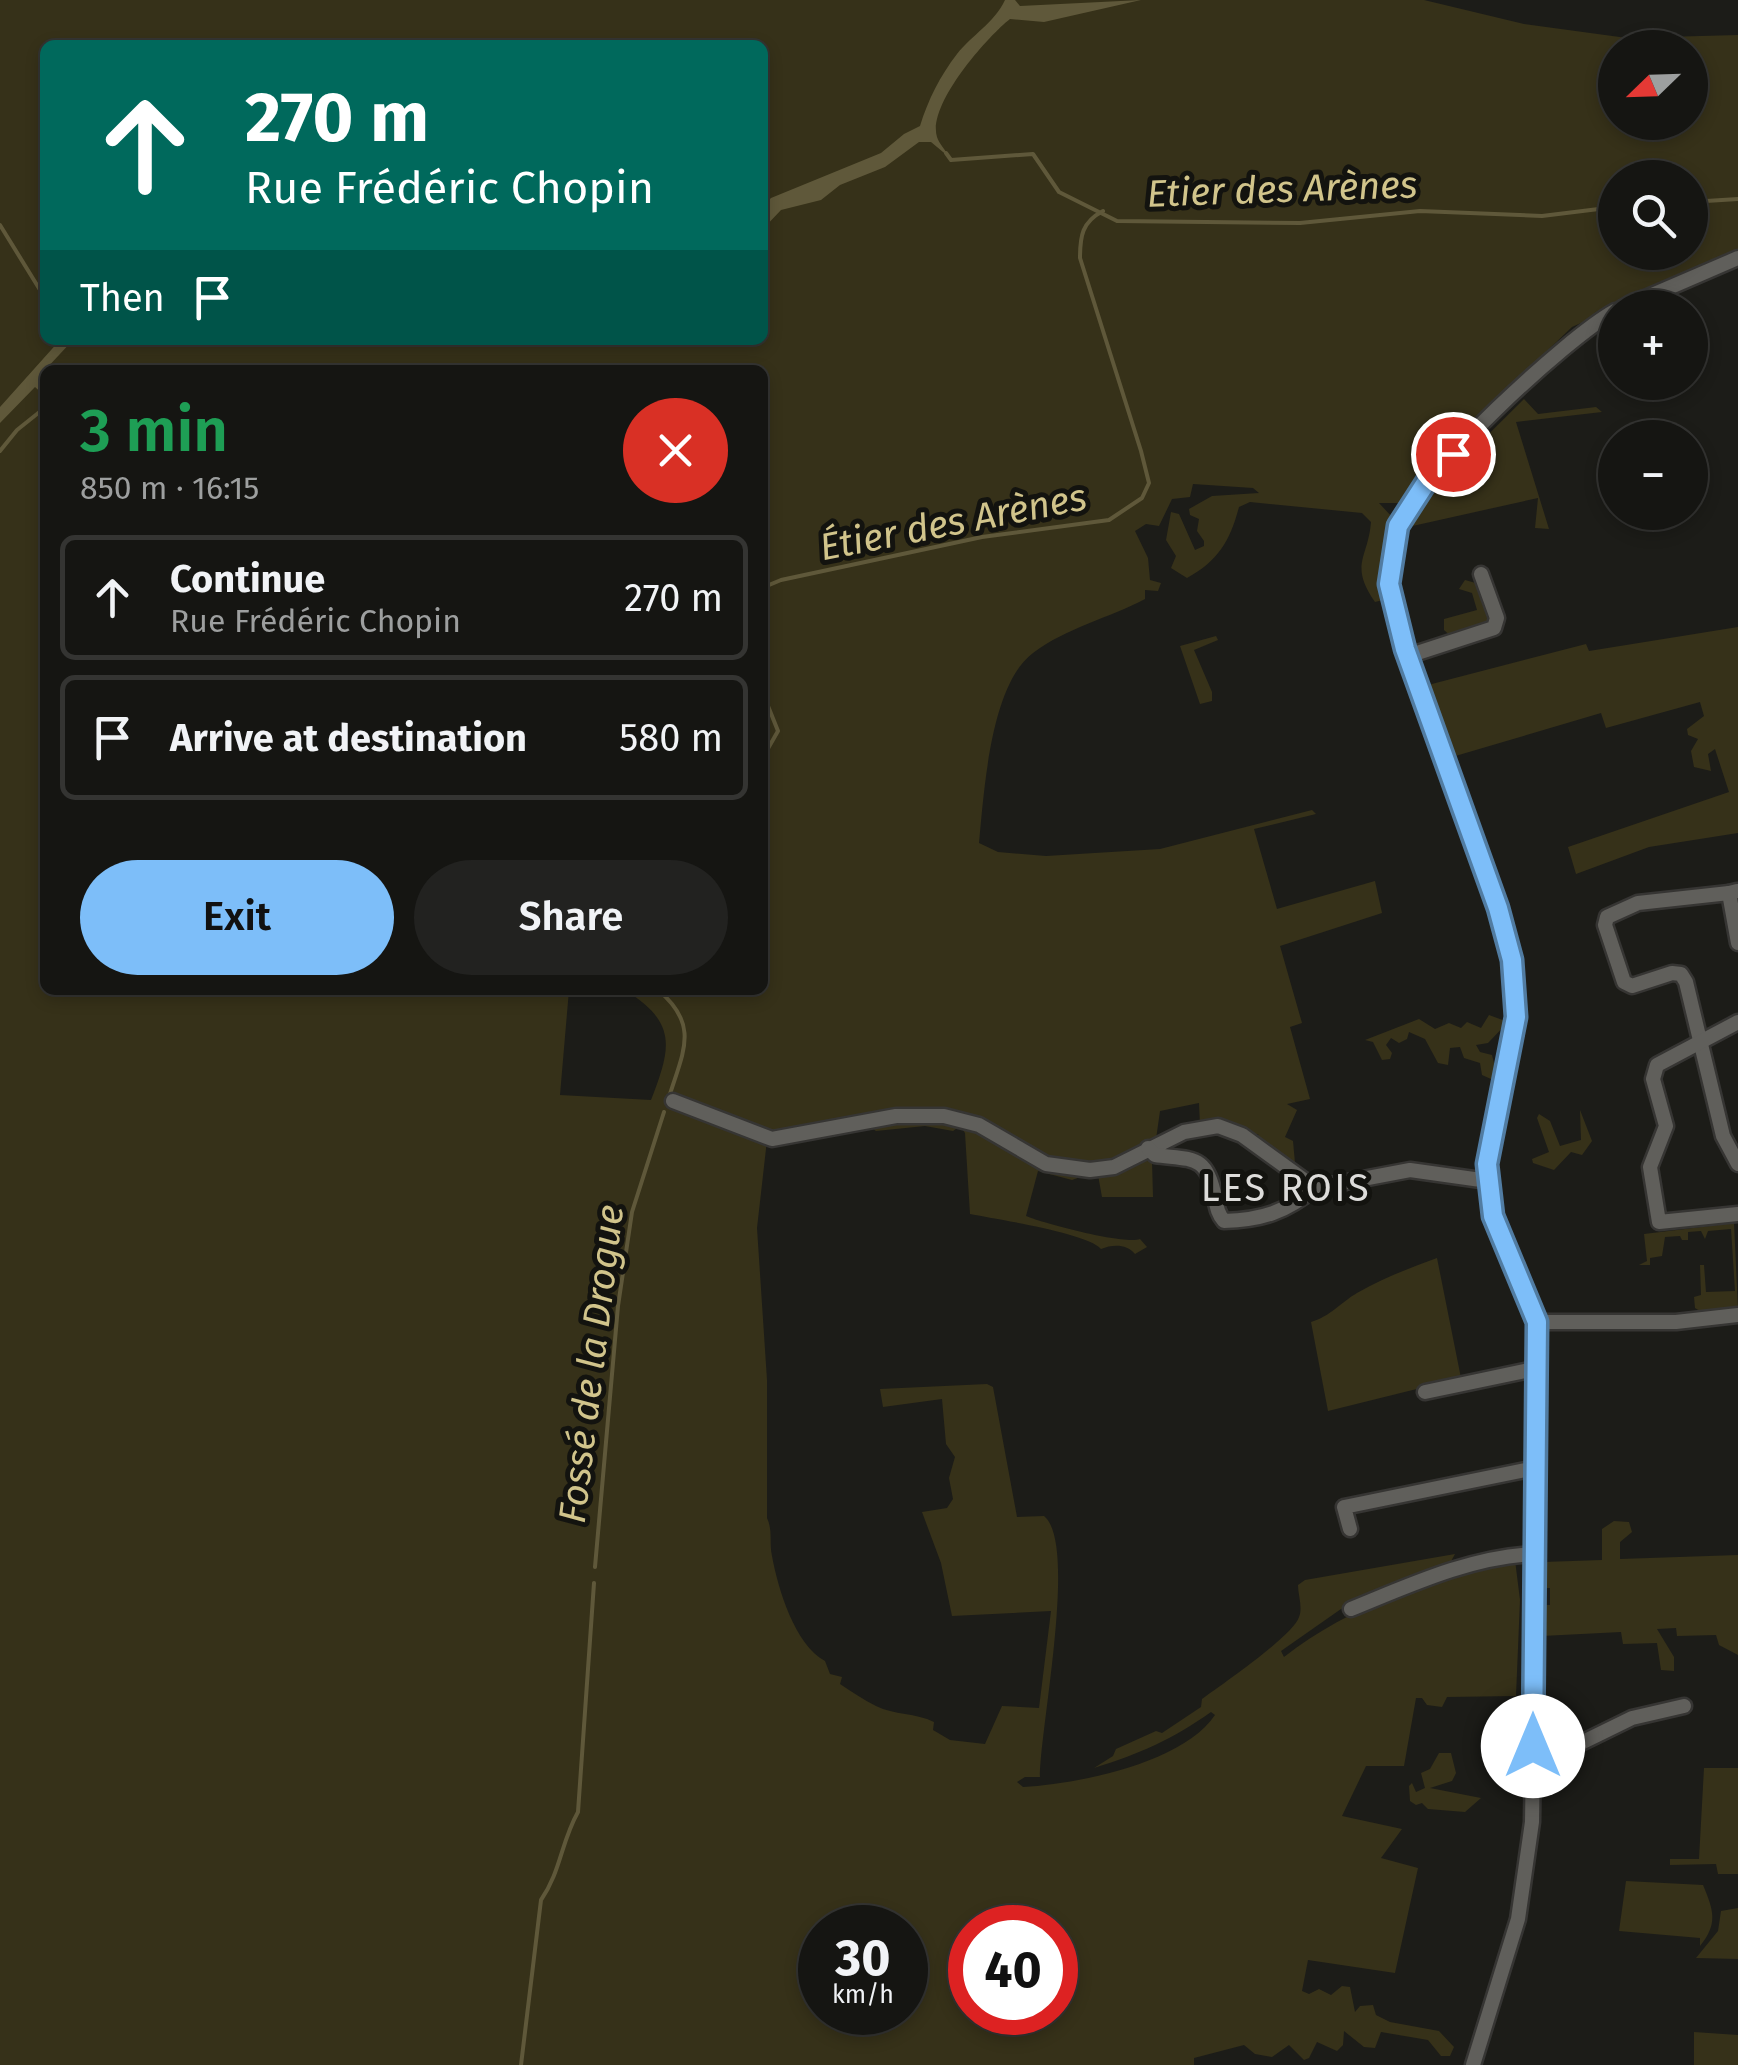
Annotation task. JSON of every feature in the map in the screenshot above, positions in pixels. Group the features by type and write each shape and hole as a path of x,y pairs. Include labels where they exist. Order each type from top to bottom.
{"street":[{"path":"1663,290 1738,258"},
{"path":"1474,2065 1525,1887 1532,1822 1537,1322 1493,1216 1488,1182 1487,1164 1516,1017 1512,960 1498,908 1394,615 1389,584 1394,541 1409,505 1453,454 1575,338 1598,322"},
{"path":"1408,656 1494,628 1497,618 1480,574"},
{"path":"1738,942 1733,892 1638,904 1607,918 1605,925 1624,982 1632,986 1672,973 1681,974 1702,1040 1723,1136 1738,1164"},
{"path":"1738,1022 1665,1059 1654,1072 1666,1126 1650,1167 1658,1222 1738,1214"},
{"path":"673,1101 772,1139 896,1116 919,1114 964,1120 993,1132 1028,1156 1069,1169 1114,1167 1184,1132 1206,1127 1230,1129 1315,1188"},
{"path":"1148,1148 1155,1155 1185,1157 1201,1164 1210,1176 1218,1214 1224,1221 1284,1211 1315,1188 1410,1170 1488,1182"},
{"path":"1537,1322 1676,1322 1738,1315"},
{"path":"1425,1392 1539,1368"},
{"path":"1350,1530 1344,1507 1535,1468"},
{"path":"1352,1608 1462,1566 1504,1555 1533,1554"},
{"path":"1533,1746 1582,1742 1632,1718 1684,1706"}],"shaded area":[{"path":"0,0 1424,0 1524,24 1598,34 1598,140 1708,140 1708,36 1738,35 1738,253 1708,266 1708,160 1598,160 1598,270 1700,270 1655,290 1598,290 1598,315 1572,327 1497,399 1402,503 1379,503 1394,519 1382,565 1383,600 1375,602 1363,579 1362,562 1371,522 1362,513 1250,502 1239,507 1227,540 1215,557 1187,578 1171,568 1176,556 1166,540 1171,512 1179,514 1195,550 1204,546 1204,541 1197,531 1199,519 1190,515 1189,509 1212,496 1259,493 1253,488 1193,484 1190,497 1172,499 1159,526 1146,524 1135,531 1148,558 1150,580 1161,583 1158,591 1145,590 1145,599 1046,644 1019,668 1007,689 992,741 979,843 998,852 1046,856 1160,849 1312,810 1316,814 1254,829 1277,909 1375,881 1382,913 1280,946 1302,1023 1290,1027 1310,1099 1287,1104 1297,1110 1285,1137 1293,1141 1295,1163 1306,1174 1261,1144 1258,1134 1251,1136 1200,1125 1199,1103 1160,1111 1156,1139 1122,1161 1092,1165 1055,1161 927,1110 767,1140 757,1228 767,1380 767,1518 772,1556 783,1600 805,1642 825,1661 830,1674 842,1677 840,1684 867,1701 934,1722 933,1730 950,1740 985,1744 1002,1706 1039,1708 1051,1611 952,1616 941,1563 922,1512 947,1508 953,1499 949,1478 955,1457 946,1444 942,1399 883,1407 880,1389 987,1384 993,1387 1017,1517 1044,1516 1054,1533 1058,1598 1040,1777 1025,1777 1017,1782 1023,1787 1128,1768 1179,1746 1200,1732 1215,1715 1211,1712 1155,1745 1094,1768 1113,1756 1116,1749 1156,1731 1162,1733 1201,1707 1202,1699 1284,1636 1299,1617 1298,1585 1305,1580 1455,1554 1449,1565 1341,1609 1281,1651 1284,1657 1337,1622 1394,1595 1515,1560 1520,1600 1516,1696 1447,1697 1442,1707 1427,1705 1422,1698 1416,1698 1404,1766 1366,1766 1342,1816 1402,1829 1381,1858 1418,1868 1395,1973 1308,1960 1302,1991 1309,1994 1319,1989 1331,1995 1342,1986 1350,1987 1355,2012 1360,2006 1373,2005 1376,2015 1390,2022 1439,2031 1454,2047 1450,2056 1441,2056 1428,2040 1381,2032 1375,2048 1364,2047 1344,2031 1343,2045 1337,2051 1317,2042 1304,2060 1289,2045 1272,2057 1255,2054 1244,2045 1194,2058 1194,2065 0,2065"},
{"path":"1005,0 1015,0 1020,6 1141,0 1044,22 1010,19 974,56 941,108 937,137 949,157 931,142 919,142 885,167 840,185 821,200 781,210 768,224 771,198 881,153 920,126 951,62"},
{"path":"56,345 68,345 50,365 40,365 40,392 35,387 0,423 0,407"},
{"path":"1524,399 1538,414 1596,407 1602,412 1516,422 1549,529 1535,528 1538,498 1408,527 1421,501"},
{"path":"1465,580 1479,584 1491,619 1486,628 1454,639 1444,630 1444,619 1477,610 1472,593 1459,589"},
{"path":"1738,627 1738,833 1649,847 1576,874 1568,847 1729,792 1715,749 1708,754 1711,771 1694,767 1691,751 1698,739 1688,735 1687,729 1704,716 1700,702 1606,728 1601,713 1452,757 1428,685 1586,644 1589,651"},
{"path":"1216,636 1218,640 1194,650 1212,692 1212,701 1200,704 1180,646"},
{"path":"1489,1015 1508,1022 1488,1043 1476,1045 1480,1052 1492,1055 1497,1075 1491,1079 1482,1075 1480,1063 1464,1058 1460,1047 1450,1048 1448,1065 1438,1063 1425,1039 1409,1032 1407,1039 1399,1043 1391,1038 1386,1045 1392,1053 1390,1059 1382,1060 1373,1042 1365,1040 1419,1019 1435,1029 1449,1023 1461,1028 1467,1022 1481,1028"},
{"path":"1580,1110 1592,1141 1582,1155 1571,1152 1554,1170 1533,1163 1532,1159 1549,1152 1539,1114 1550,1121 1560,1146 1581,1140"},
{"path":"957,1120 1086,1175 1072,1180 1038,1171 1026,1216 1102,1236 1140,1239 1147,1247 1135,1254 1120,1246 1101,1249 1079,1237 970,1214 965,1133 960,1126 953,1131 925,1126 876,1131 870,1127 874,1122"},
{"path":"1149,1159 1153,1197 1102,1197 1098,1175"},
{"path":"1734,1223 1738,1309 1700,1311 1695,1308 1694,1297 1701,1295 1700,1265 1704,1265 1706,1292 1735,1291 1731,1229 1708,1231 1705,1239 1701,1231 1688,1232 1688,1240 1665,1237 1662,1256 1650,1258 1650,1265 1639,1265 1647,1261 1644,1234"},
{"path":"1437,1258 1461,1378 1328,1411 1311,1322 1367,1288"},
{"path":"1614,1521 1629,1522 1632,1532 1620,1542 1620,1559 1738,1555 1738,1655 1719,1645 1716,1635 1677,1636 1676,1628 1657,1629 1674,1657 1674,1671 1661,1670 1657,1643 1623,1644 1621,1632 1542,1636 1543,1605 1550,1605 1550,1588 1542,1588 1543,1562 1602,1560 1602,1529"},
{"path":"1439,1753 1451,1753 1456,1773 1452,1781 1430,1788 1481,1798 1465,1812 1428,1809 1422,1803 1410,1801 1409,1786 1412,1783 1416,1792 1425,1788 1421,1773 1430,1769"},
{"path":"1704,1768 1738,1768 1738,1874 1718,1874 1716,1864 1670,1865 1670,1859 1699,1859"},
{"path":"1626,1881 1703,1885 1712,1917 1710,1931 1700,1946 1700,1938 1619,1931"},
{"path":"1738,1908 1738,1959 1696,1958 1718,1931 1721,1911"},
{"path":"1694,2032 1738,2035 1738,2065 1694,2065"}],"waterway":[{"name":"Etier des Arènes","path":"946,153 951,160 1033,154 1059,192 1117,221 1300,223 1420,211 1542,216 1598,209"},
{"name":"Etier des Arènes","path":"1708,201 1738,199"},
{"name":"Étier des Arènes","path":"768,585 982,537 1109,520 1142,498 1149,483 1141,451 1080,258 1084,230 1103,211"},
{"path":"0,225 40,290"},
{"path":"0,451 17,430 40,412"},
{"name":"Étier des Arènes","path":"768,706 778,731 768,748"},
{"name":"Fossé de la Drogue","path":"663,995 679,1014 685,1038 670,1094"},
{"name":"Fossé de la Drogue","path":"595,1567 618,1306 632,1212 664,1112"},
{"name":"Fossé de la Drogue","path":"521,2065 541,1900 578,1812 594,1583"}],"district":[{"name":"LES ROIS","path":"1286,1188"}],"route":[{"path":"1453,454 1427,481 1398,526 1389,584 1405,649 1498,908 1516,992 1513,1044 1487,1164 1493,1216 1537,1322 1533,1746"}]}
